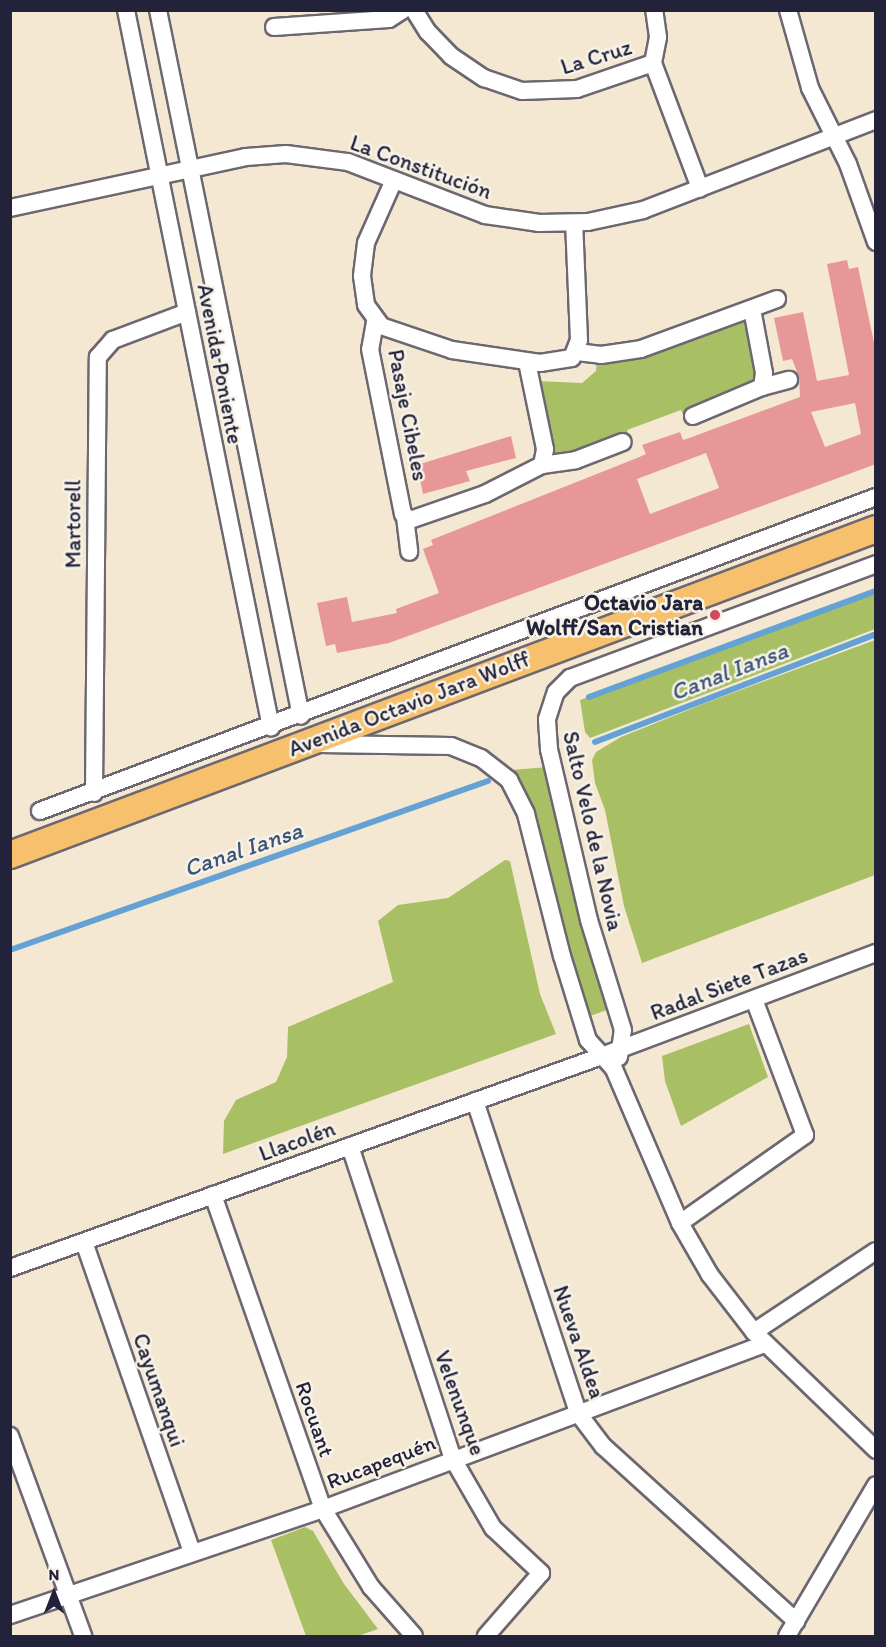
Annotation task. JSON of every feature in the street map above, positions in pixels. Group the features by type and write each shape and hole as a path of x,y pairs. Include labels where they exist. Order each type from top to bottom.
{"main road":[{"name":"Avenida Octavio Jara Wolff","path":"10,855 876,529"}],"street":[{"name":"Avenida Poniente","path":"126,10 270,727"},
{"name":"Avenida Poniente","path":"158,10 301,716"},
{"path":"274,27 389,19 403,10"},
{"name":"La Cruz","path":"414,10 428,32 451,56 484,78 522,91 577,89 652,63 700,188"},
{"path":"652,63 658,37 654,10"},
{"path":"788,10 802,65 832,137 848,164 876,242"},
{"name":"La Constitución","path":"10,208 246,157 305,155 348,162 470,212 519,221 574,223 624,215 876,120"},
{"name":"Pasaje Cibeles","path":"394,180 371,227 362,259 365,298 375,322 370,349 405,517 409,552"},
{"path":"574,223 577,352"},
{"name":"Pasaje Cibeles","path":"375,322 452,350 527,362 565,362 577,352 601,355 641,349 777,299"},
{"path":"752,309 765,373 762,387"},
{"name":"Martorell","path":"94,793 98,357 113,340 187,312"},
{"path":"527,362 545,449 542,465"},
{"path":"693,416 762,387 789,380"},
{"name":"Pasaje Cibeles","path":"405,517 417,520 456,505 542,465 570,462 623,442"},
{"name":"Avenida Octavio Jara Wolff","path":"40,811 301,716 876,497"},
{"name":"Salto Velo de la Novia","path":"614,1069 622,1048 623,1030 589,920 549,749 547,719 556,692 570,678 876,564"},
{"path":"302,744 451,746 481,758 509,780 526,814 562,956 588,1040 600,1057 614,1069 680,1222 710,1275 760,1338 876,1450"},
{"name":"Radal Siete Tazas","path":"600,1057 876,953"},
{"path":"680,1222 805,1136 754,999"},
{"name":"Llacolén","path":"10,1268 600,1057"},
{"name":"Nueva Aldea","path":"475,1101 578,1413 603,1446 796,1621"},
{"name":"Velenunque","path":"350,1146 453,1459 493,1528 541,1573 486,1636"},
{"name":"Rocuant","path":"213,1195 323,1509 371,1587 406,1635"},
{"name":"Cayumanqui","path":"84,1242 192,1553"},
{"name":"Rucapequén","path":"10,1615 67,1598 323,1509 578,1413 760,1338 876,1251"},
{"path":"10,1436 67,1598 83,1636"},
{"path":"787,1636 876,1485"}],"green space":[{"path":"746,314 758,383 690,415 684,417 681,410 627,430 629,437 623,440 553,463 536,381 582,383 596,371 597,357"},
{"path":"875,590 875,629 590,738 585,732 580,700"},
{"path":"875,640 875,875 642,963 624,906 605,810 595,783 592,760 596,752 621,737 708,702"},
{"path":"548,767 607,996 607,1010 590,1016 581,1004 538,837 497,771"},
{"path":"505,860 510,861 540,994 556,1034 223,1154 224,1121 236,1100 276,1082 287,1057 288,1027 393,982 378,921 398,905 448,898"},
{"path":"749,1024 768,1077 681,1126 665,1081 662,1056"},
{"path":"305,1527 313,1531 344,1584 378,1629 358,1636 306,1636 271,1540"}],"building":[{"path":"847,260 849,269 858,267 876,352 876,464 389,643 337,653 335,644 326,646 317,603 347,597 352,622 397,613 396,609 439,593 423,549 433,545 431,540 646,454 642,445 680,432 683,440 800,397 799,377 792,359 783,361 774,318 803,312 817,381 849,375 827,264","holes":["855,403 861,434 825,447 811,412","706,453 719,488 650,514 637,479"]},
{"path":"511,436 516,458 466,471 470,481 423,494 417,465"}],"waterway":[{"path":"589,697 876,591"},
{"name":"Canal Iansa","path":"595,742 876,634"},
{"name":"Canal Iansa","path":"10,950 488,781"}],"place":[{"name":"Octavio Jara Wolff/San Cristian","path":"715,615"}]}
